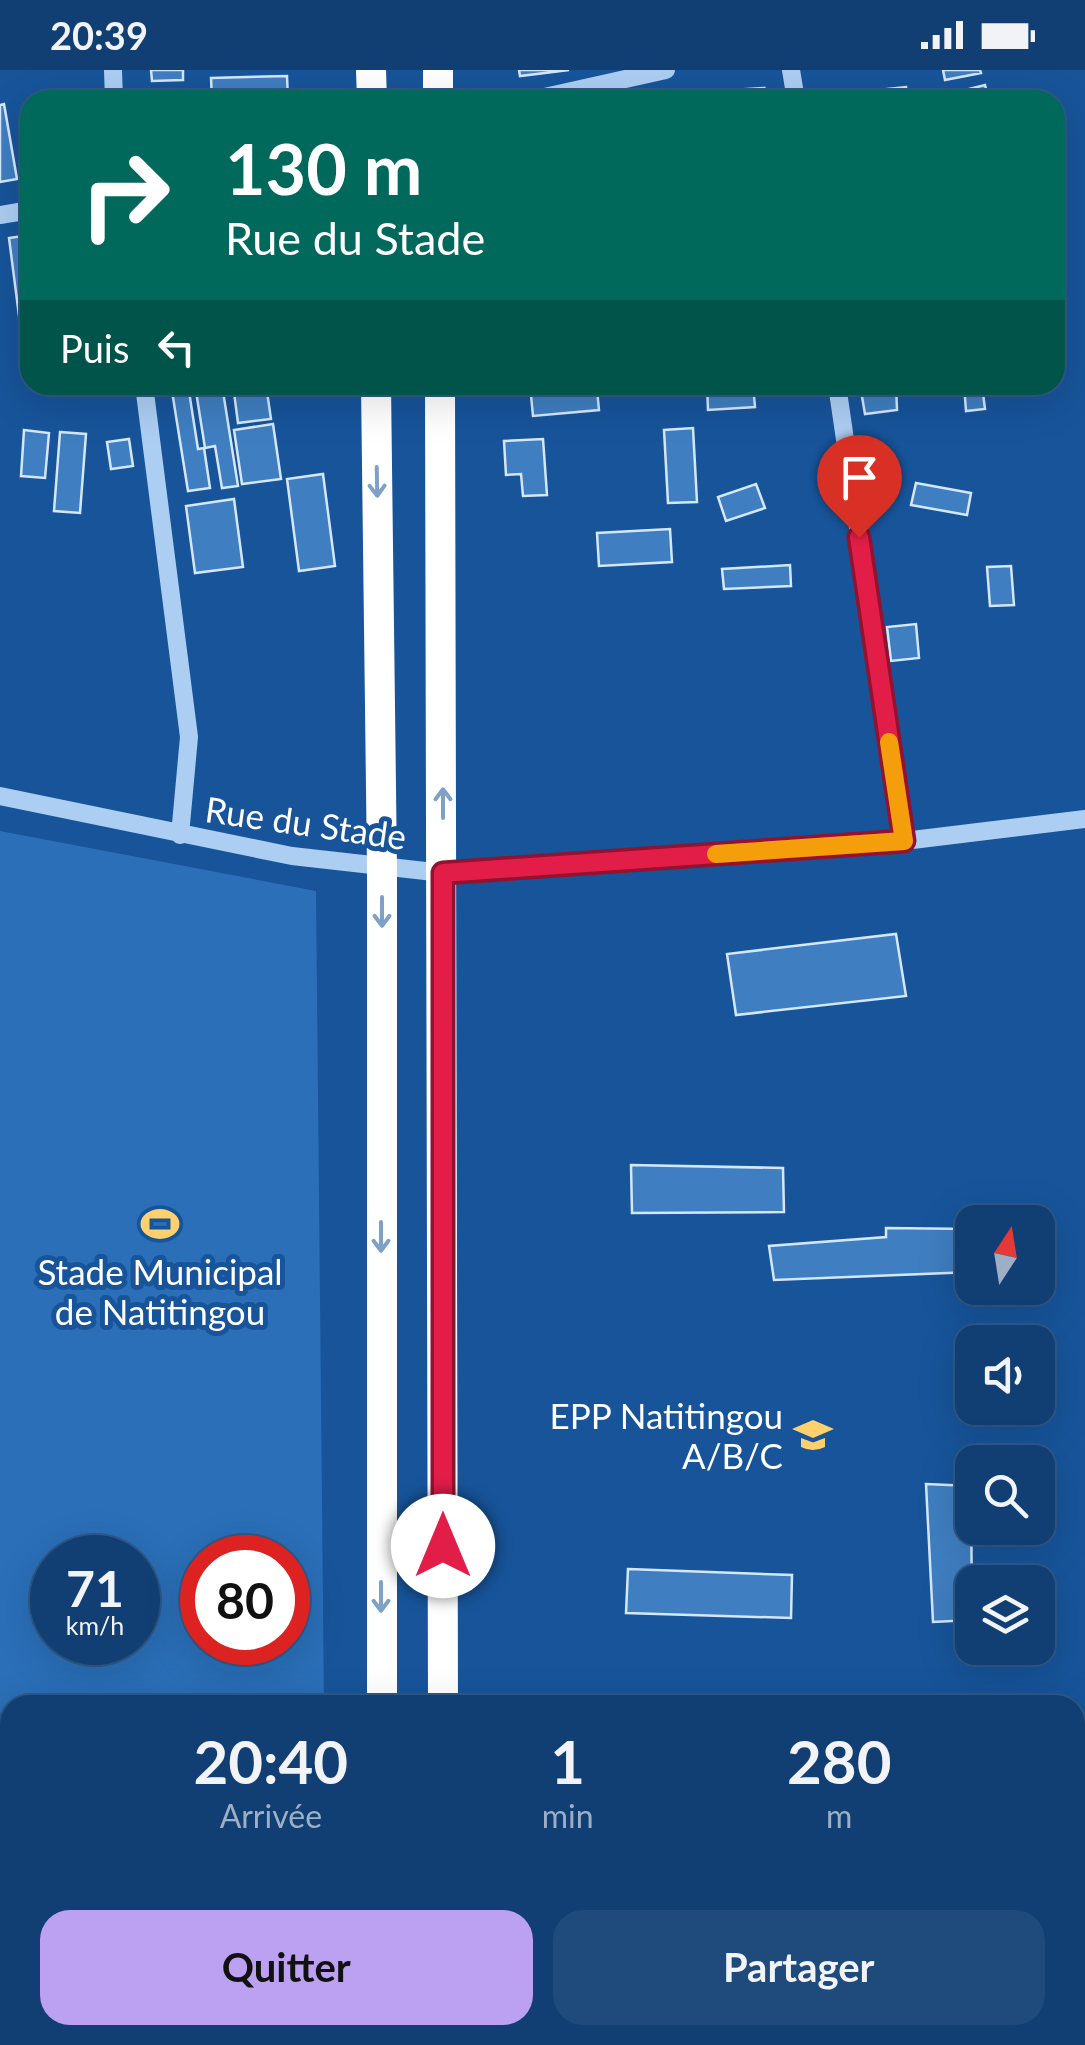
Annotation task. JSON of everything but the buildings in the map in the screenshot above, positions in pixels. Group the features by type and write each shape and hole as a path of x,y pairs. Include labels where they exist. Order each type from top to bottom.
{"highway":[{"path":"376,395 382,869 382,1695"},
{"path":"440,395 444,1695"}],"street":[{"path":"577,90 666,70"},
{"path":"145,395 190,737 180,835"},
{"path":"838,395 904,841"},
{"name":"Rue du Stade","path":"0,796 180,835 382,869 443,873 904,841 1085,819"}],"shaded area":[{"name":"Stade Municipal de Natitingou","path":"0,831 316,891 324,1695 0,1695"}],"slow traffic":[{"path":"716,854 904,841 889,742"}],"place":[{"name":"Stade Municipal de Natitingou","path":"160,1224"},
{"name":"EPP Natitingou A/B/C","path":"813,1435"}],"route":[{"path":"443,1546 443,873 904,841 859,537"}]}
